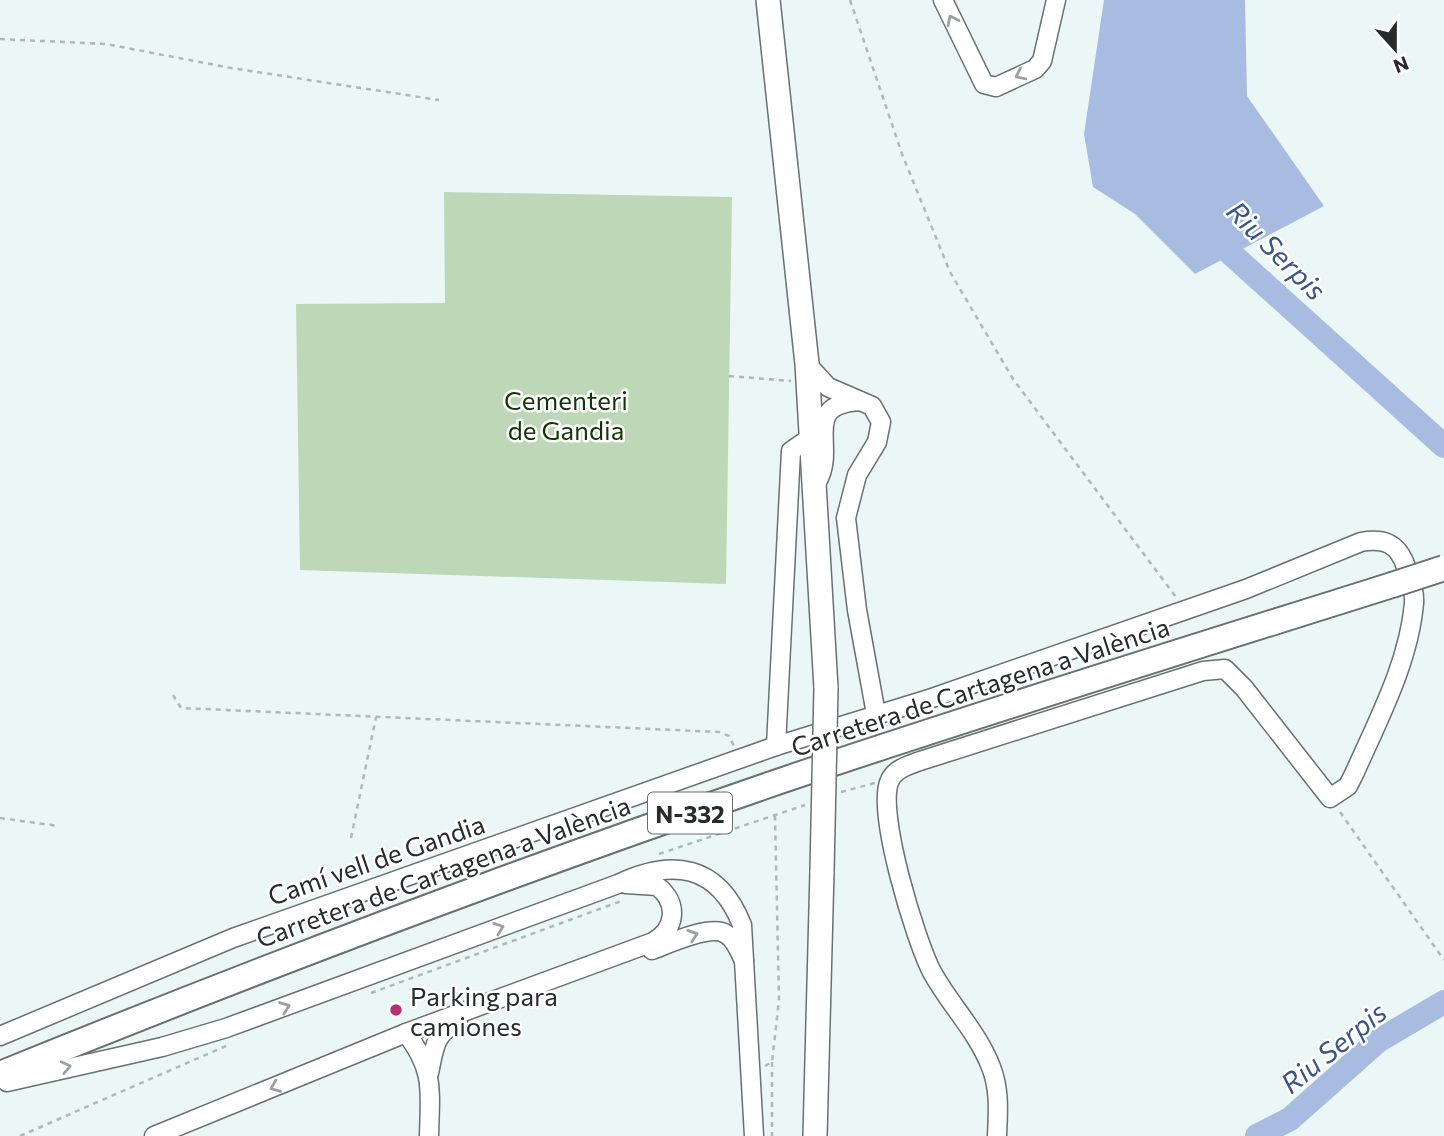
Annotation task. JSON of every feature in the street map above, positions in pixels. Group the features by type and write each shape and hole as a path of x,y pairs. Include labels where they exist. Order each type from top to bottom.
{"highway":[{"name":"Carretera de Cartagena a València","path":"0,1073 334,942 699,809 1444,568"}],"main road":[{"path":"768,0 808,374 826,688 815,1136"}],"street":[{"path":"943,0 984,84 996,87 1035,69 1042,61 1056,0"},
{"path":"808,374 828,387 864,401 878,413 880,434 850,496 846,536 876,714"},
{"path":"815,484 824,467 823,424 829,409 839,403 864,401"},
{"path":"776,746 790,451 811,437"},
{"name":"Camí vell de Gandia","path":"0,1036 233,938 776,746 932,698 1289,573 1361,542 1386,541 1402,554 1413,589 1414,603 1395,680 1348,786 1329,798"},
{"path":"998,1136 998,1093 988,1058 932,972 916,935 886,805 888,783 901,768 1203,671 1225,669 1244,688 1329,798"},
{"path":"621,892 645,871 666,868 684,870 722,890 737,911 744,934 754,1136"},
{"path":"0,1083 162,1047 226,1028 649,883 662,890 671,905 673,918 662,937 406,1033 154,1136"},
{"path":"429,1136 429,1073 436,1040 442,1030 666,945 718,930 728,934 746,964"},
{"path":"406,1033 423,1056 429,1073"}],"path":[{"path":"850,0 902,154 950,272 1013,379 1185,608"},
{"path":"0,39 106,44 232,68 439,100"},
{"path":"729,376 808,374"},
{"path":"173,695 181,708 719,733 729,736 740,759"},
{"path":"351,838 376,717"},
{"path":"837,794 862,785 888,783"},
{"path":"1329,798 1444,960"},
{"path":"651,857 812,802"},
{"path":"772,1136 772,1062 779,1000 775,816"},
{"path":"0,818 58,826"},
{"path":"370,993 621,892"},
{"path":"20,1136 227,1045"},
{"path":"752,1065 766,1066 772,1062"}],"green space":[{"name":"Cementeri de Gandia","path":"444,192 732,197 726,584 300,570 296,304 445,303"}],"water":[{"path":"1104,0 1245,0 1247,96 1324,206 1195,274 1135,214 1093,187 1084,134"}],"waterway":[{"name":"Riu Serpis","path":"1211,230 1228,251 1444,446"},
{"name":"Riu Serpis","path":"1257,1136 1290,1119 1378,1041 1444,1002"}],"place":[{"name":"Parking para camiones","path":"396,1010"}]}
